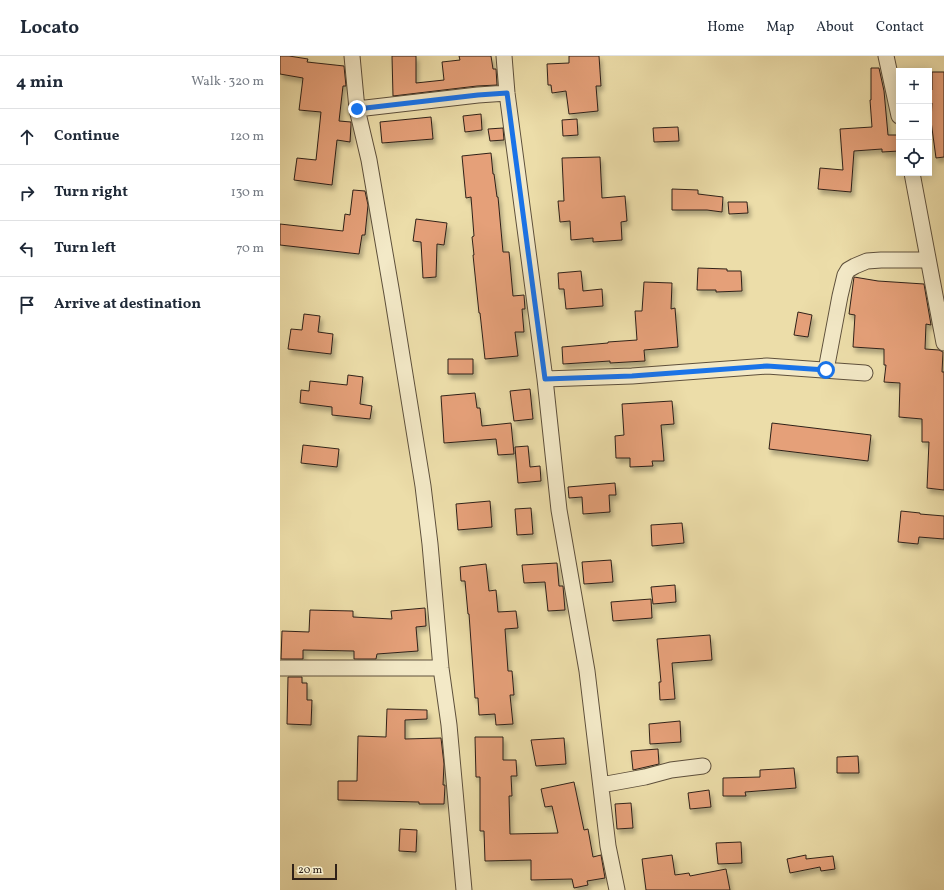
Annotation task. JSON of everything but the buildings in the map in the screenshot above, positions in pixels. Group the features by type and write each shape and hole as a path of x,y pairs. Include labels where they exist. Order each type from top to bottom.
{"street":[{"path":"352,56 357,109 369,160 423,486 430,544 441,668 449,726 464,890"},
{"path":"504,56 507,93 545,379 559,510 587,671 608,846 617,890"},
{"path":"886,56 896,104"},
{"path":"357,109 507,93"},
{"path":"913,176 944,343"},
{"path":"826,370 840,296 845,274 848,270 868,261 928,260"},
{"path":"545,379 632,376 767,366 865,373"},
{"path":"280,668 441,668"},
{"path":"601,785 645,777 671,770 703,766"}],"route":[{"path":"357,109 507,93 545,379 632,376 767,366 826,370"}]}
